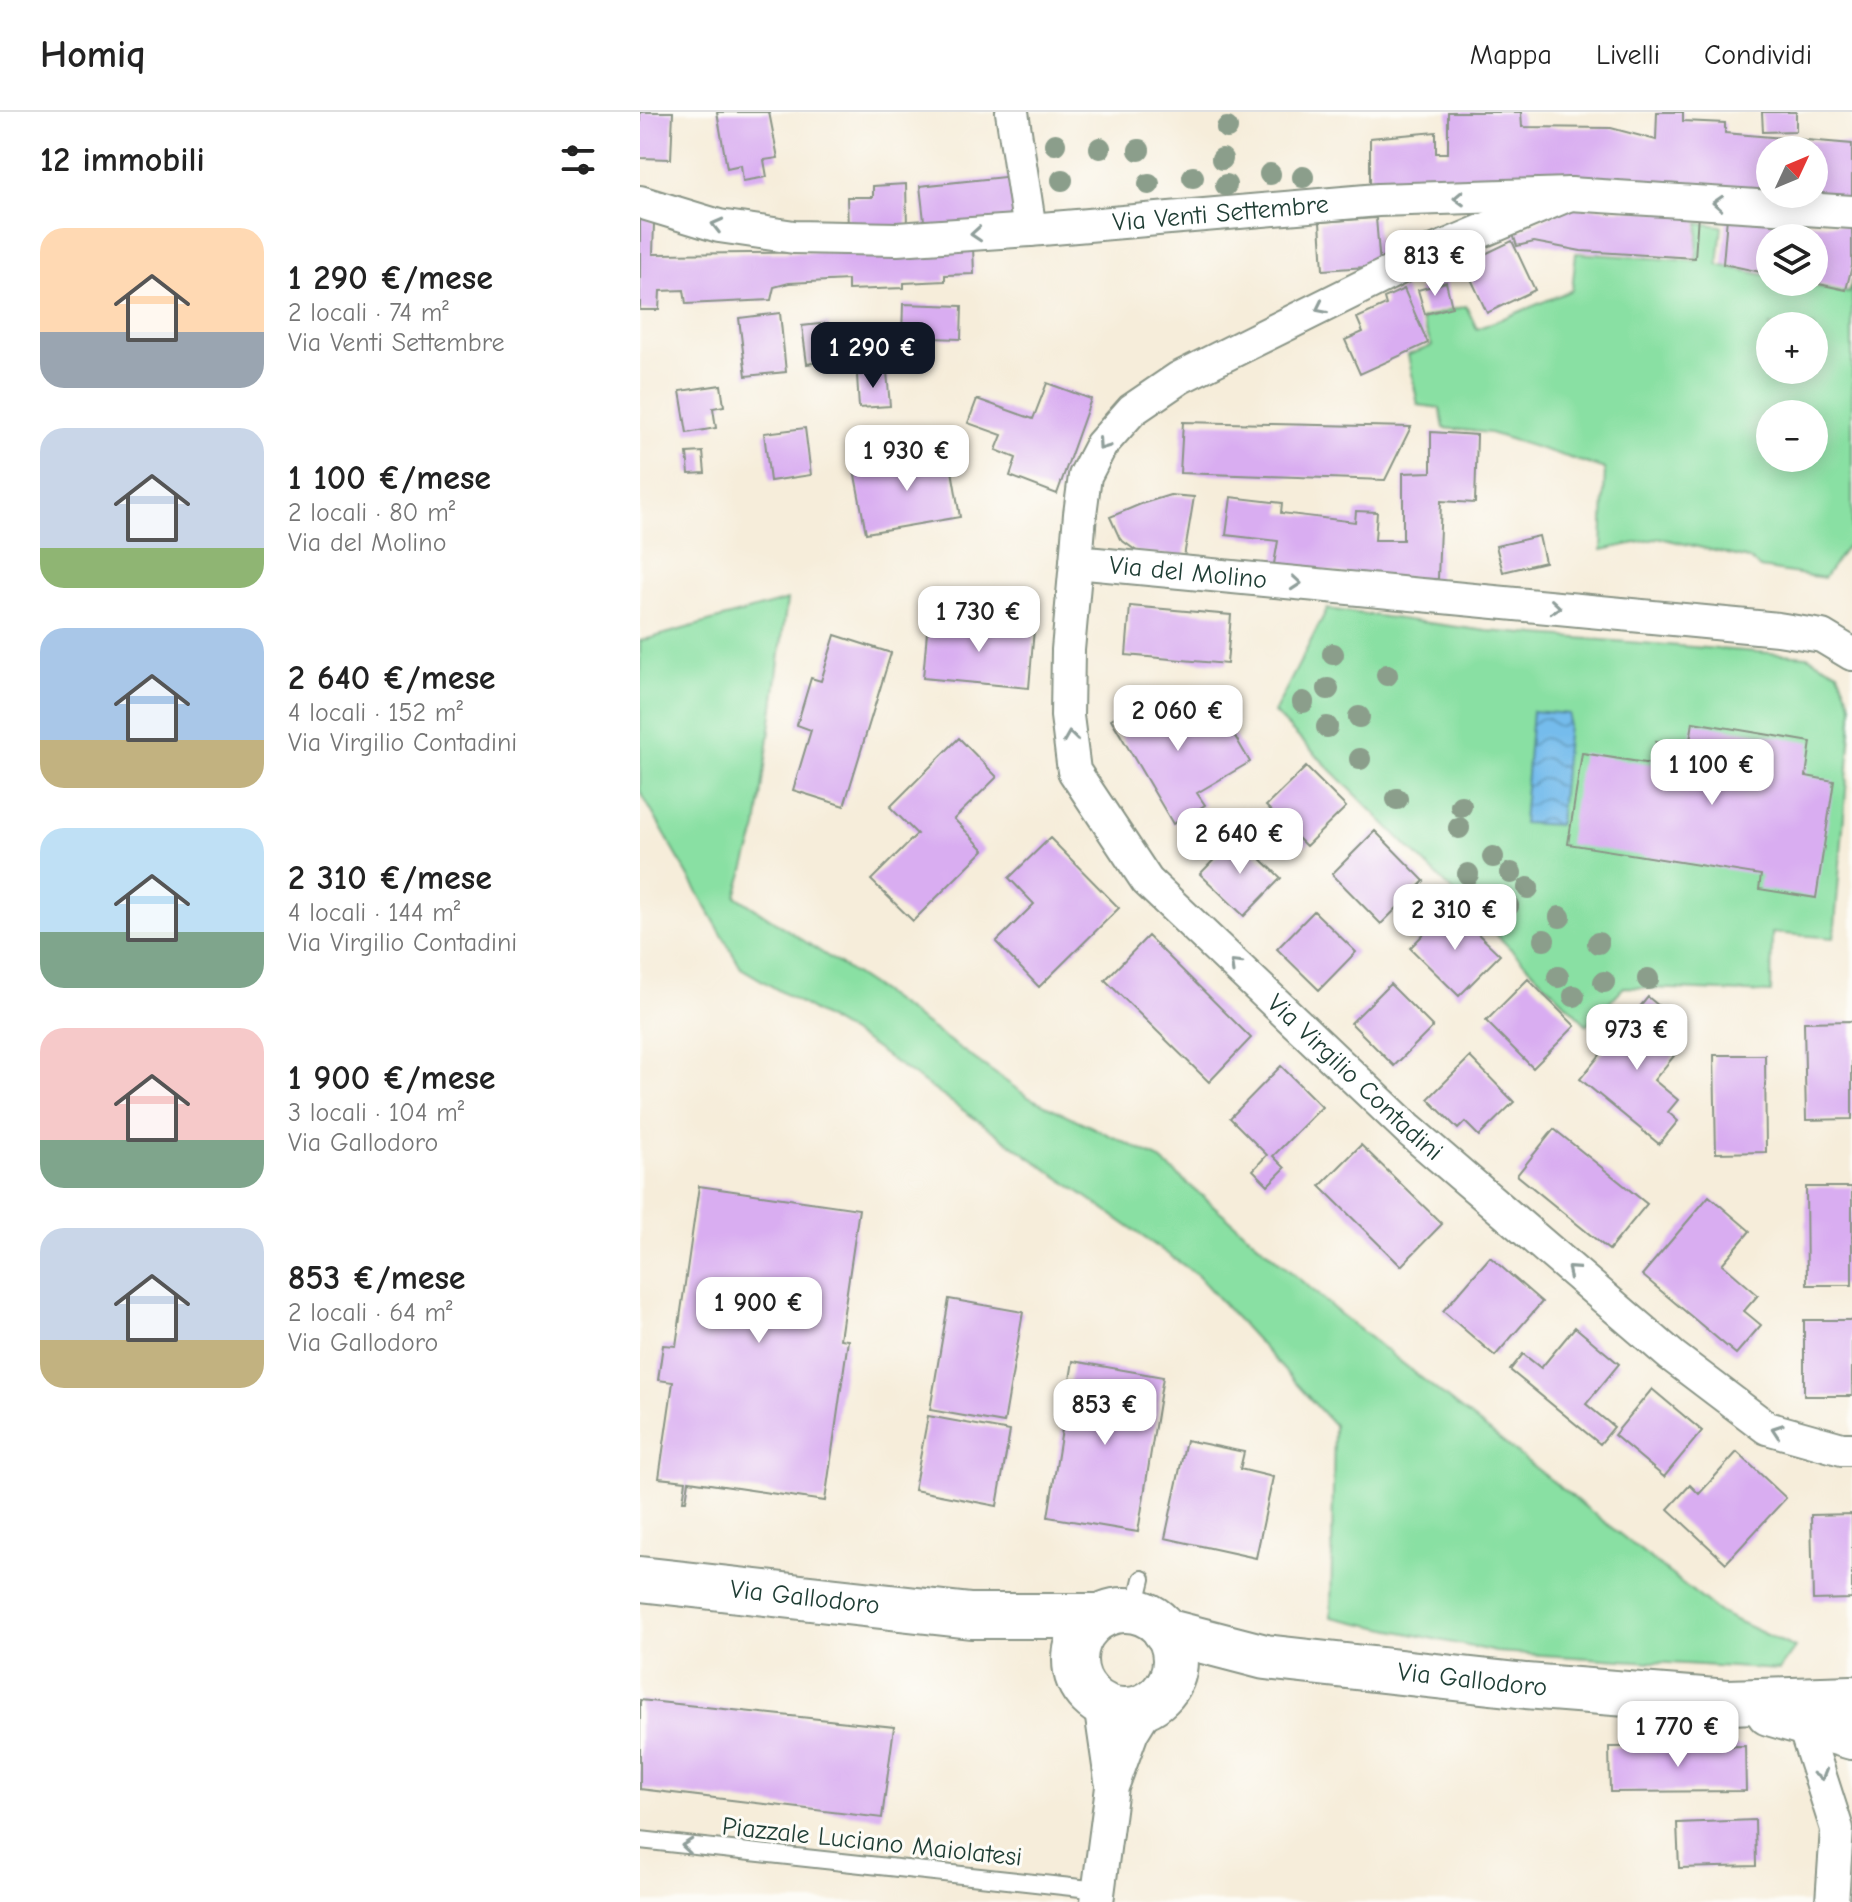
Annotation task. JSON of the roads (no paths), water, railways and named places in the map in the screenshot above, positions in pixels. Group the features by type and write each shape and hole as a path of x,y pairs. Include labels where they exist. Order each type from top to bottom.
{"main road":[{"name":"Via Gallodoro","path":"640,1579 971,1616 1135,1610 1265,1657 1526,1686 1728,1702 1852,1698"},
{"path":"1088,1686 1075,1657 1081,1637 1093,1622 1135,1610 1171,1644 1174,1670 1160,1693"},
{"name":"Via Gallodoro","path":"971,1616 1038,1644 1110,1708 1129,1710 1218,1664 1265,1657"},
{"name":"Via Gallodoro","path":"1728,1702 1852,1737"}],"street":[{"path":"1012,112 1030,230"},
{"name":"Via Venti Settembre","path":"640,202 719,226 794,237 897,239 1378,200 1570,194 1852,212"},
{"name":"Via del Molino","path":"1570,194 1432,252 1179,378 1132,410 1101,445 1085,476 1076,562 1778,629 1822,636 1852,654"},
{"name":"Via Virgilio Contadini","path":"1076,562 1068,650 1067,716 1074,771 1147,881 1409,1130 1672,1356 1767,1428 1852,1449"},
{"path":"1088,1686 1112,1787"},
{"path":"1098,1896 1112,1787 1132,1732 1160,1693"},
{"path":"1803,1723 1845,1830"},
{"path":"1832,1902 1852,1799"}],"lane":[{"name":"Piazzale Luciano Maiolatesi","path":"640,1840 1098,1896"}],"water":[{"path":"1532,711 1569,714 1559,825 1523,823"}]}
